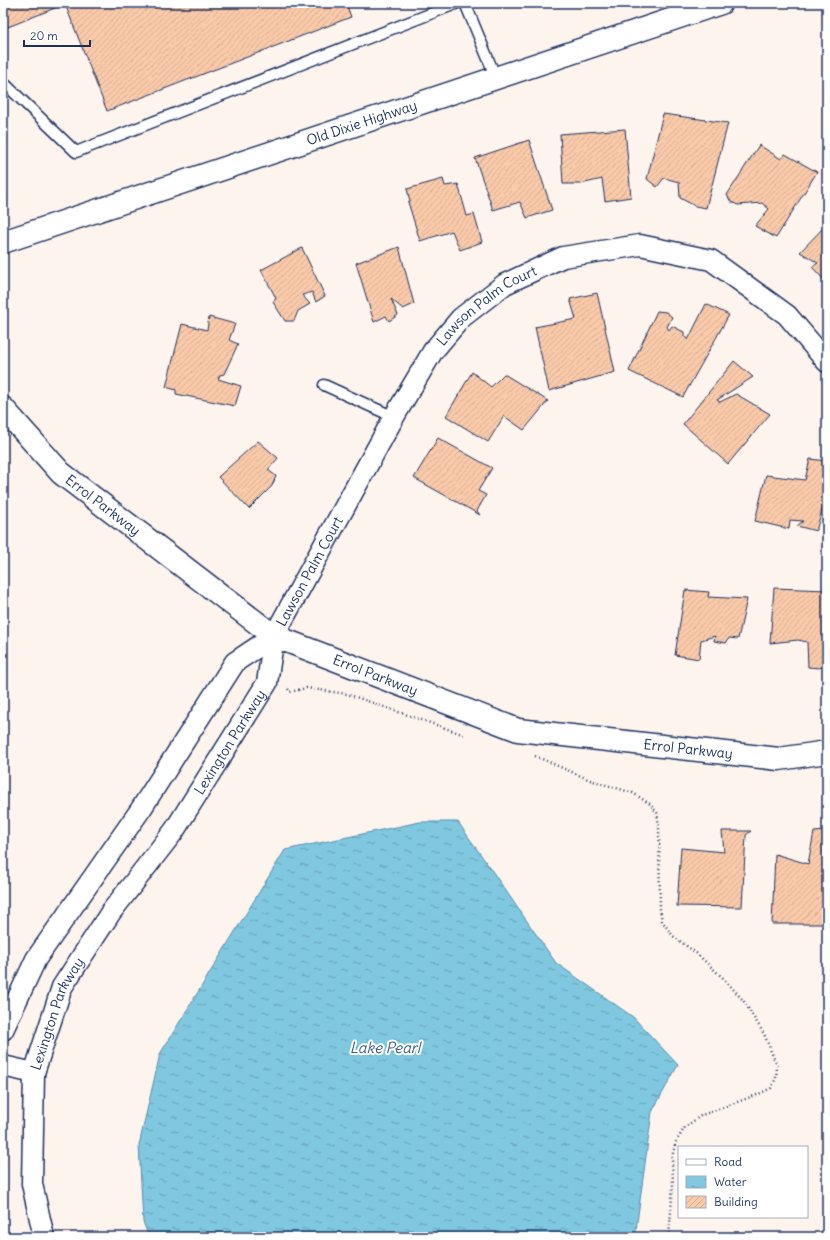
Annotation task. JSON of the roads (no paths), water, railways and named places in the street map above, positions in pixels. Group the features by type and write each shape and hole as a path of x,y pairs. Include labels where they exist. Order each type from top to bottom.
{"street":[{"name":"Old Dixie Highway","path":"3,242 721,3"},
{"name":"Lawson Palm Court","path":"274,636 394,417 433,351 461,318 504,284 563,257 640,245 711,260 787,315 827,362"},
{"name":"Errol Parkway","path":"3,408 61,473 274,636 518,730 778,759 827,752"},
{"path":"3,1030 36,959 141,809 235,662 274,636"},
{"name":"Lexington Parkway","path":"44,1237 32,1184 34,1073 62,987 111,912 174,831 267,683 274,636"},
{"path":"3,1066 34,1073"}],"lane":[{"path":"3,82 76,152 458,3"},
{"path":"466,3 496,78"},
{"path":"324,385 394,417"}],"water":[{"name":"Lake Pearl","path":"420,822 458,822 556,963 633,1017 678,1065 652,1112 635,1237 149,1237 143,1222 139,1145 160,1054 285,850"}]}
